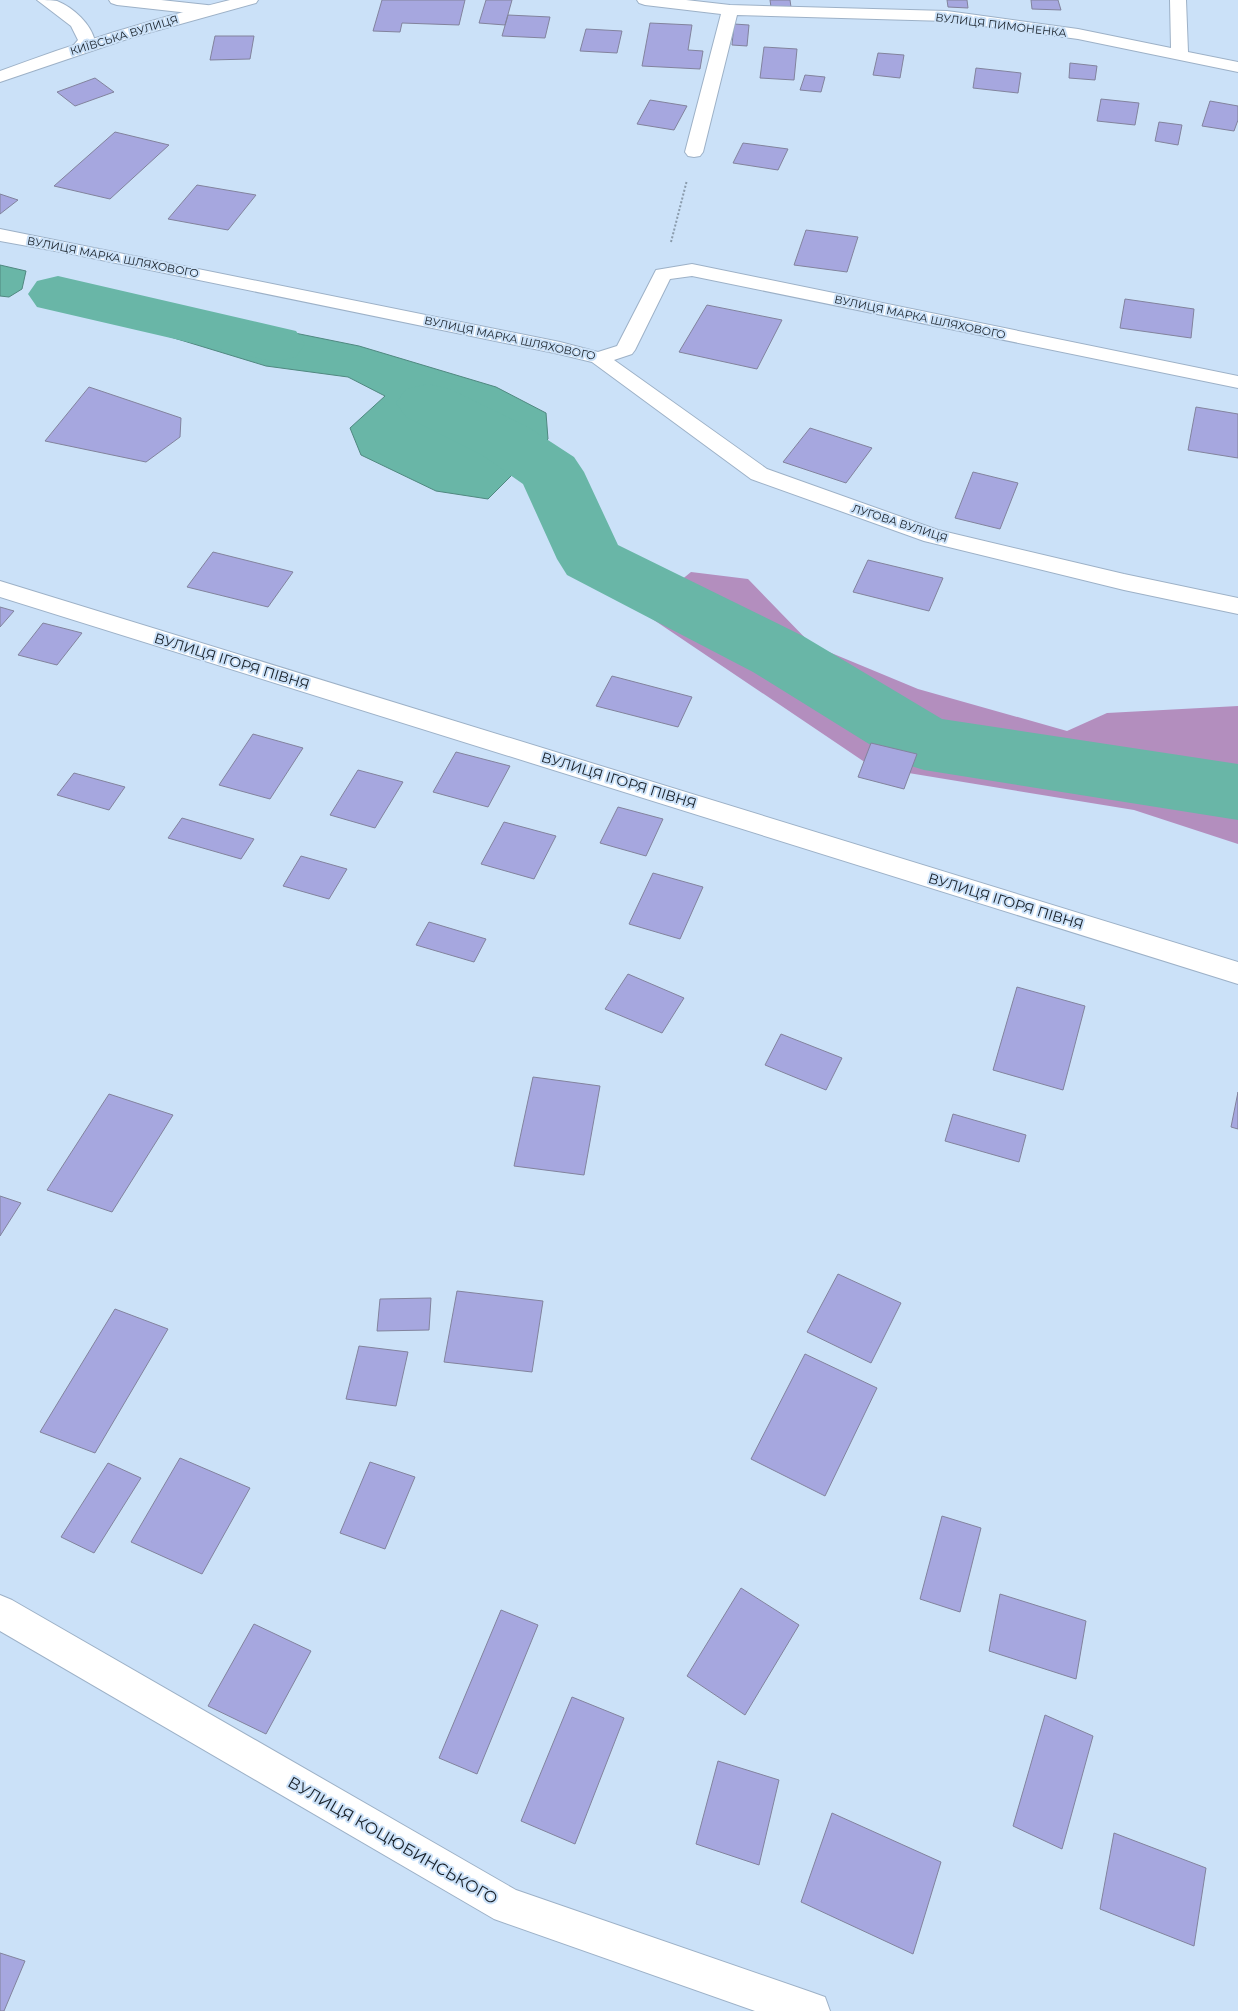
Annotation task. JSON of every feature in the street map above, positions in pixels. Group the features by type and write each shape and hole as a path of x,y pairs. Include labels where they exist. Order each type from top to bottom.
{"street":[{"path":"45,0 70,17 83,41"},
{"path":"118,0 208,10"},
{"name":"КИЇВСЬКА ВУЛИЦЯ","path":"0,77 83,41 112,37 250,0"},
{"name":"ВУЛИЦЯ ПИМОНЕНКА","path":"645,0 730,10 947,16 1078,34 1238,67"},
{"path":"1178,0 1180,55"},
{"path":"694,152 730,10"},
{"name":"ВУЛИЦЯ МАРКА ШЛЯХОВОГО","path":"0,235 560,348 599,358 625,350 663,274 692,270 1238,382"},
{"name":"ЛУГОВА ВУЛИЦЯ","path":"599,358 759,474 932,536 1124,582 1238,606"},
{"name":"ВУЛИЦЯ ІГОРЯ ПІВНЯ","path":"0,590 1238,973"},
{"name":"ВУЛИЦЯ КОЦЮБИНСЬКОГО","path":"0,1612 507,1906 812,2011"}],"path":[{"path":"663,274 694,152"}],"shaded area":[{"path":"0,265 26,271 22,289 9,297 0,296"},
{"path":"166,307 359,346 496,387 546,413 548,439 488,499 436,491 361,455 350,428 385,396 348,377 266,366 151,331"},
{"path":"691,572 748,579 812,645 918,689 1067,731 1107,713 1238,706 1238,844 1134,810 872,767 642,612"}],"building":[{"path":"382,0 465,0 459,25 402,23 400,32 373,31"},
{"path":"486,0 512,0 505,25 479,23"},
{"path":"770,0 790,0 791,7 771,7"},
{"path":"947,0 967,0 968,8 948,7"},
{"path":"1031,0 1058,0 1061,10 1032,9"},
{"path":"508,15 550,17 545,38 502,36"},
{"path":"650,23 692,25 688,50 703,51 700,69 642,66"},
{"path":"734,24 749,25 747,46 732,45"},
{"path":"586,29 622,31 617,53 580,51"},
{"path":"215,36 254,36 250,59 210,60"},
{"path":"764,47 797,49 794,80 760,78"},
{"path":"878,53 904,55 900,78 873,75"},
{"path":"1070,63 1097,66 1095,80 1069,78"},
{"path":"976,68 1021,73 1018,93 973,88"},
{"path":"805,75 825,77 821,92 800,90"},
{"path":"95,78 114,92 75,106 57,92"},
{"path":"1101,99 1139,103 1135,125 1097,121"},
{"path":"650,100 687,106 674,130 637,124"},
{"path":"1210,101 1238,106 1238,120 1234,131 1202,126"},
{"path":"1159,122 1182,125 1178,145 1155,141"},
{"path":"115,132 169,145 110,199 54,186"},
{"path":"743,143 788,149 778,170 733,163"},
{"path":"197,185 256,195 228,230 168,219"},
{"path":"0,194 18,200 0,214"},
{"path":"806,230 858,237 847,272 794,265"},
{"path":"1125,299 1194,309 1191,338 1120,328"},
{"path":"707,305 782,320 757,369 679,352"},
{"path":"89,387 181,418 180,437 146,462 45,441"},
{"path":"1196,407 1238,414 1238,458 1188,450"},
{"path":"810,428 872,448 846,483 783,462"},
{"path":"973,472 1018,483 1000,529 955,518"},
{"path":"213,552 293,572 268,607 187,587"},
{"path":"868,560 943,578 929,611 853,592"},
{"path":"0,607 14,611 0,627"},
{"path":"43,623 82,633 57,665 18,655"},
{"path":"612,676 692,697 678,727 596,706"},
{"path":"253,734 303,748 270,799 219,785"},
{"path":"871,743 917,754 904,789 858,777"},
{"path":"456,752 510,766 488,807 433,792"},
{"path":"358,770 403,782 375,828 330,815"},
{"path":"74,773 125,787 109,810 57,795"},
{"path":"618,807 663,819 646,856 600,843"},
{"path":"182,818 254,839 241,859 168,838"},
{"path":"504,822 556,836 534,879 481,864"},
{"path":"301,856 347,869 329,899 283,886"},
{"path":"653,873 703,887 680,939 629,924"},
{"path":"429,922 486,939 474,962 416,945"},
{"path":"628,974 684,998 662,1033 605,1009"},
{"path":"1017,987 1085,1006 1063,1090 993,1070"},
{"path":"781,1034 842,1058 826,1090 765,1065"},
{"path":"533,1077 600,1086 584,1175 514,1166"},
{"path":"1238,1092 1238,1129 1231,1127"},
{"path":"109,1094 173,1115 112,1212 47,1190"},
{"path":"953,1114 1026,1135 1019,1162 945,1141"},
{"path":"0,1196 21,1203 0,1236"},
{"path":"838,1274 901,1303 871,1363 807,1332"},
{"path":"457,1291 543,1301 532,1372 444,1362"},
{"path":"431,1298 429,1330 377,1331 380,1299"},
{"path":"115,1309 168,1329 95,1453 40,1432"},
{"path":"359,1346 408,1352 396,1406 346,1399"},
{"path":"805,1354 877,1388 825,1496 751,1459"},
{"path":"180,1458 250,1488 202,1574 131,1542"},
{"path":"370,1462 415,1477 385,1549 340,1533"},
{"path":"108,1463 141,1478 94,1553 61,1537"},
{"path":"942,1516 981,1528 960,1612 920,1599"},
{"path":"741,1588 799,1625 745,1715 687,1676"},
{"path":"1000,1594 1086,1621 1076,1679 989,1651"},
{"path":"501,1610 538,1625 477,1774 439,1758"},
{"path":"254,1624 311,1651 266,1734 208,1706"},
{"path":"572,1697 624,1718 575,1844 521,1821"},
{"path":"1045,1715 1093,1736 1062,1849 1013,1826"},
{"path":"718,1761 779,1780 759,1865 696,1844"},
{"path":"832,1813 941,1862 913,1954 801,1902"},
{"path":"1114,1833 1206,1868 1194,1946 1100,1909"},
{"path":"0,1953 25,1961 4,2011 0,2011"}],"waterway":[{"path":"58,294 274,344"},
{"path":"428,403 505,441 551,472 591,559 778,654 924,743 1238,792"}]}
